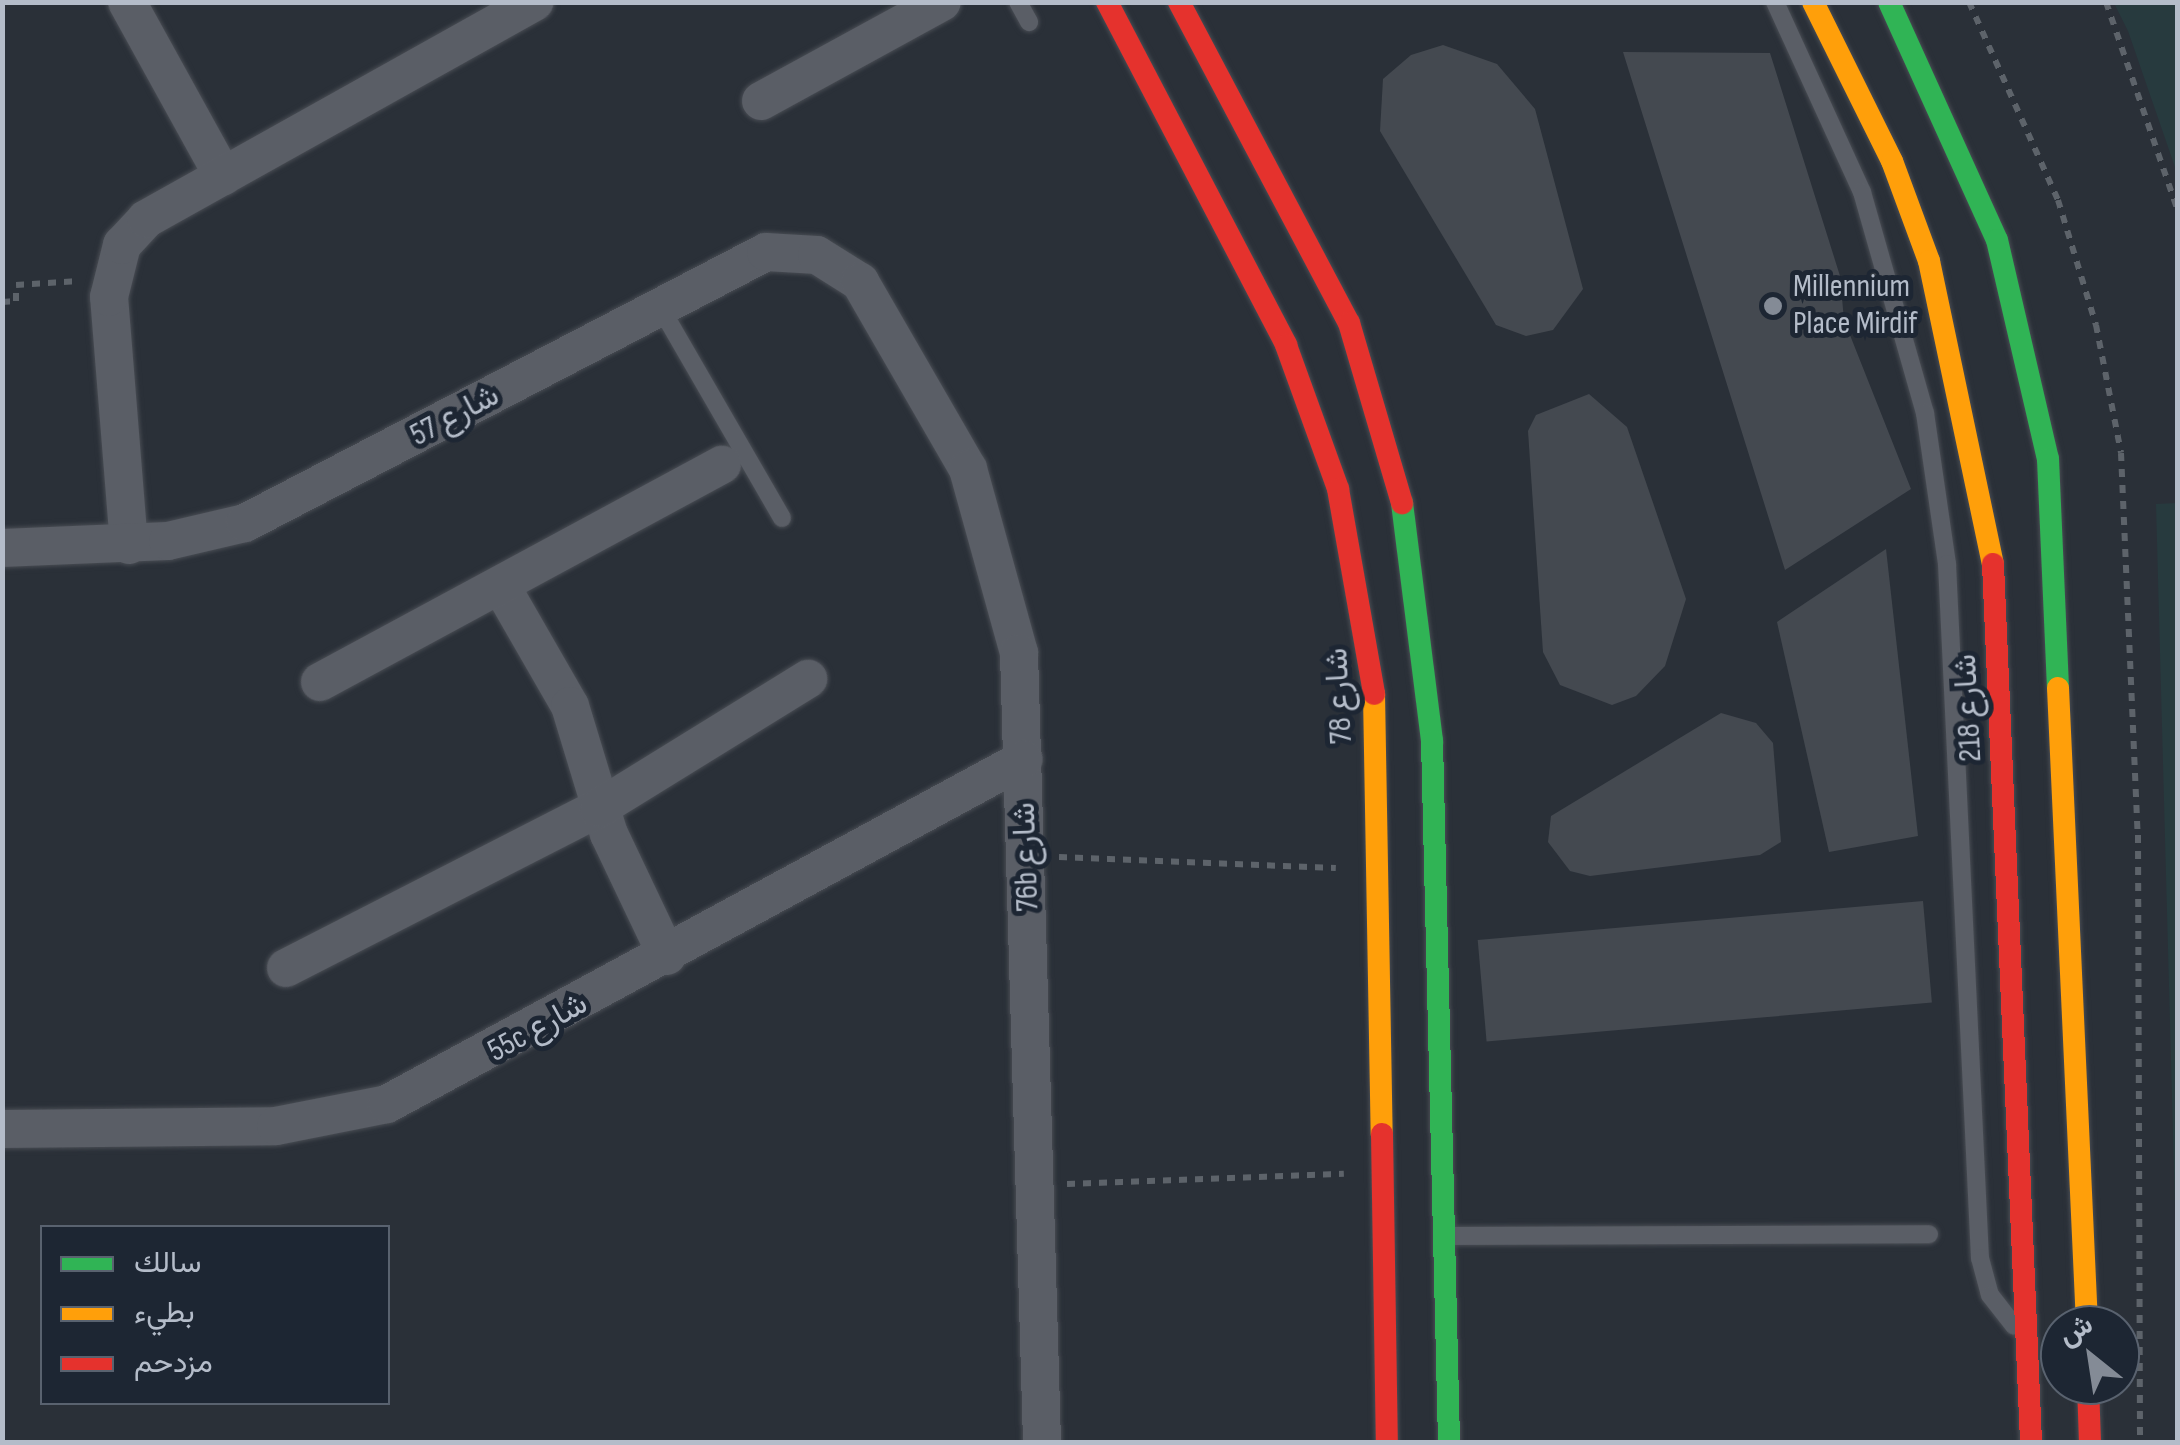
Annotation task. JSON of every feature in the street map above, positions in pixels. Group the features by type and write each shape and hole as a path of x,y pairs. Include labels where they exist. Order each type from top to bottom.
{"street":[{"path":"128,2 222,176"},
{"path":"129,545 110,279 133,230 222,176 535,2"},
{"path":"761,101 942,2"},
{"name":"شارع 78","path":"1107,2 1265,300 1327,453 1372,655 1388,1442"},
{"path":"1179,2 1348,324 1402,486 1428,672 1422,1121"},
{"name":"شارع 218","path":"1813,2 1922,244 1980,466 1996,613 2030,1338 2031,1442"},
{"path":"1889,2 1997,240 2048,459 2086,1305"},
{"name":"شارع 57","path":"2,548 129,545 207,534 281,508 741,260 792,250 840,266 877,302"},
{"name":"76b شارع","path":"877,302 942,412 990,530 1019,654 1028,856 1042,1442"},
{"path":"320,682 722,465"},
{"path":"501,586 570,706 599,808 668,956"},
{"path":"286,968 599,808 808,678"},
{"name":"55c شارع","path":"2,1129 276,1126 351,1114 456,1074 1024,758"},
{"path":"1377,870 1394,920 1422,1121 1446,1236 1449,1442"},
{"path":"1385,1339 1416,1346 1426,1442"},
{"path":"2089,1405 2090,1442"}],"lane":[{"path":"1018,2 1029,22"},
{"path":"1774,2 1862,192 1925,412 1947,564 1980,1258 1990,1295 2030,1338"},
{"path":"659,305 782,518"},
{"path":"1446,1236 1930,1234"}],"path":[{"path":"1970,2 2064,215 2096,324 2122,469 2138,835 2140,1442"},
{"path":"2106,2 2178,211"},
{"path":"2,302 16,301 16,285 110,279"},
{"path":"1028,856 1377,870"},
{"path":"1036,1185 1381,1173"}],"green space":[{"path":"2114,3 2177,3 2177,173 2128,31"},
{"path":"2178,503 2177,1282 2156,504"}],"building":[{"path":"1443,45 1497,64 1535,109 1583,289 1553,330 1526,336 1496,325 1380,131 1383,79 1411,55"},
{"name":"Millennium Place Mirdif","path":"1623,52 1770,53 1840,276 1844,320 1911,489 1785,570"},
{"path":"1589,394 1627,427 1686,599 1665,666 1636,696 1612,705 1560,685 1543,652 1528,431 1536,415"},
{"path":"1886,549 1918,836 1829,852 1777,622"},
{"path":"1721,713 1756,723 1773,743 1781,842 1760,855 1590,876 1570,871 1548,842 1551,816"},
{"path":"1923,901 1932,1003 1487,1042 1478,940"}],"traffic: fast":[{"path":"1889,2 1997,240 2048,459 2058,688"},
{"path":"1402,503 1432,741 1449,1442"}],"traffic: slow":[{"path":"1813,2 1892,161 1929,261 1993,564"},
{"path":"2058,688 2086,1305"},
{"path":"1374,694 1382,1134"}],"traffic: jam":[{"path":"1107,2 1286,345 1338,489 1374,694"},
{"path":"1179,2 1349,323 1402,503"},
{"path":"1993,564 2031,1442"},
{"path":"1382,1134 1387,1442"},
{"path":"2089,1405 2090,1442"}],"place":[{"name":"Millennium Place Mirdif","path":"1773,306"}]}
